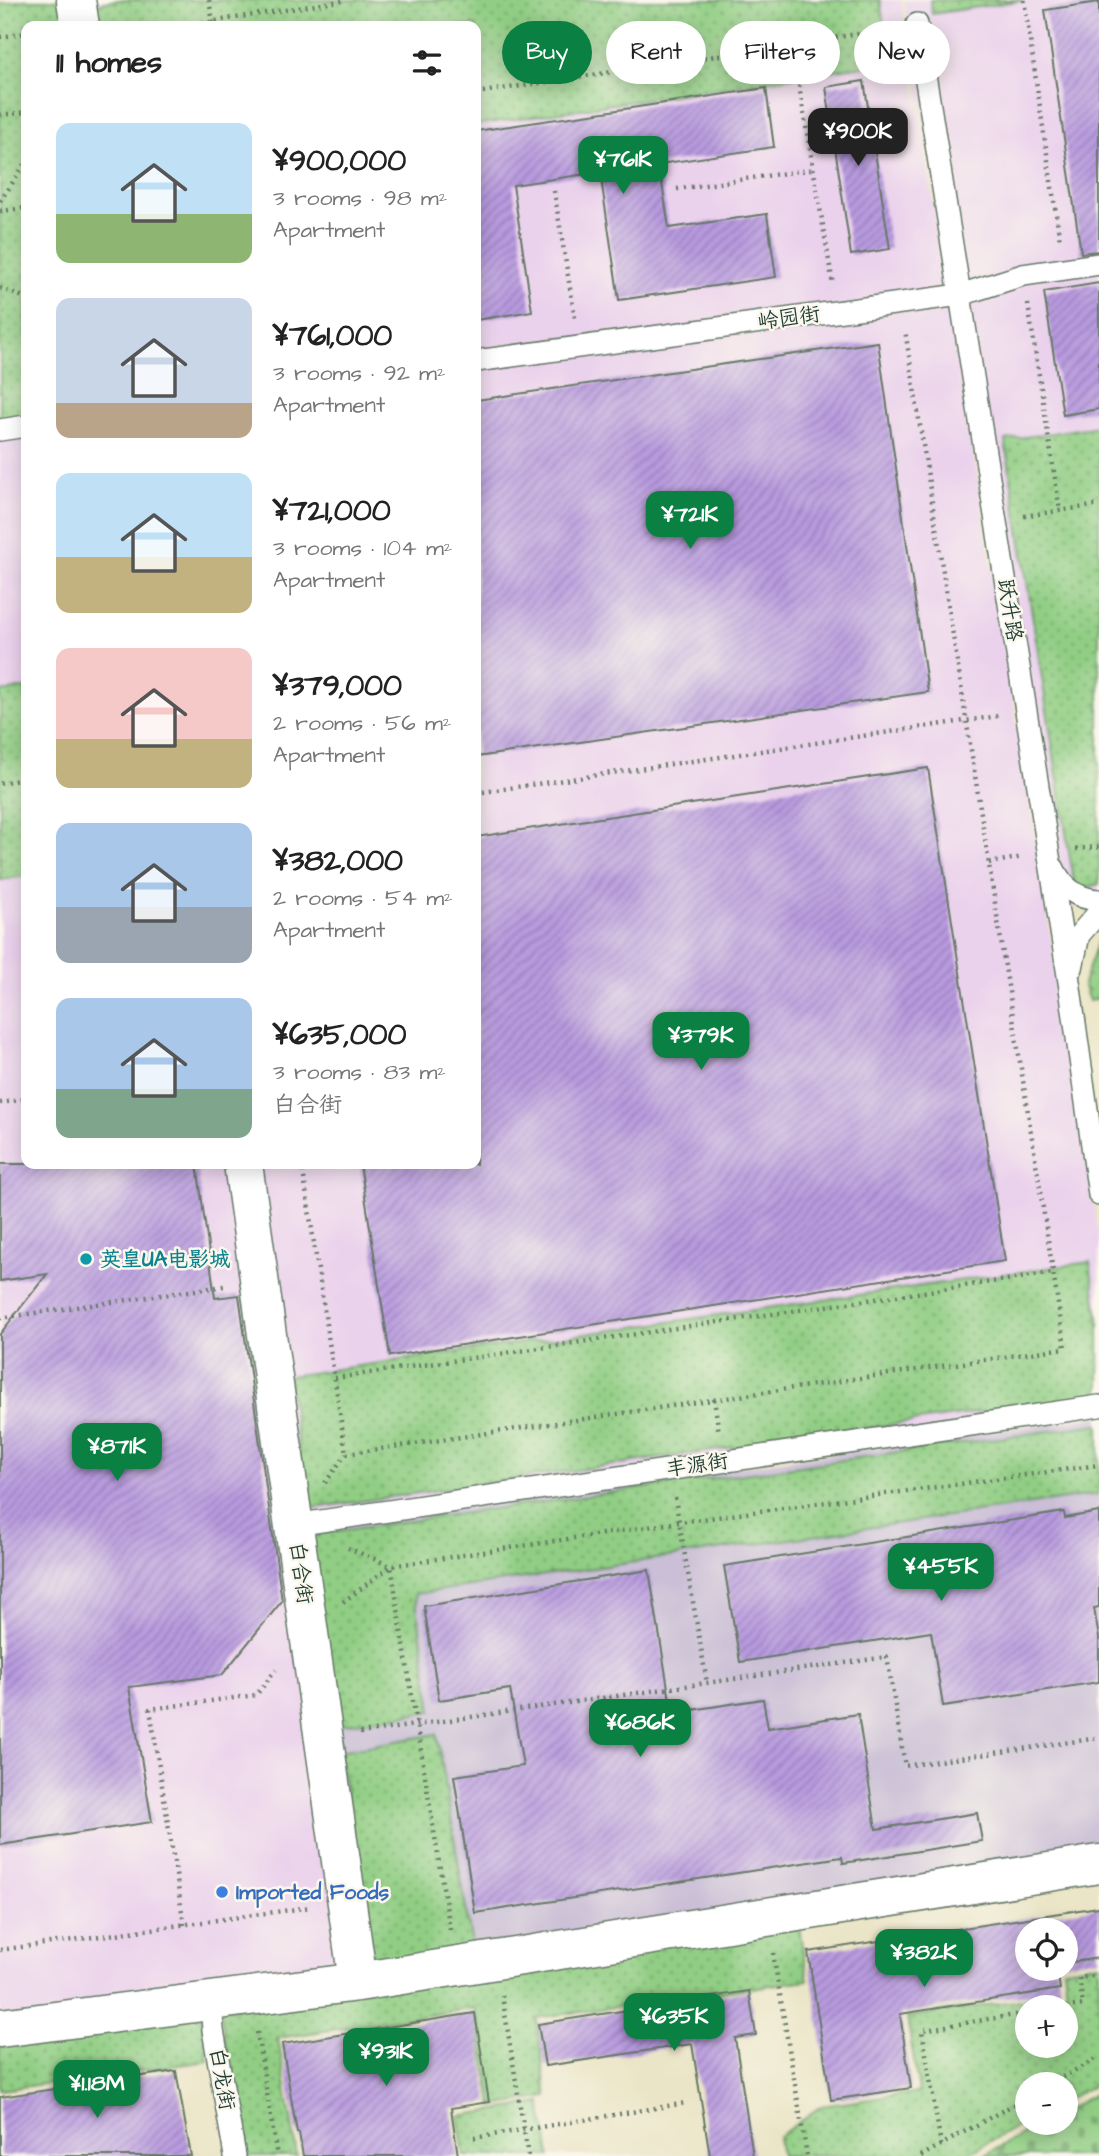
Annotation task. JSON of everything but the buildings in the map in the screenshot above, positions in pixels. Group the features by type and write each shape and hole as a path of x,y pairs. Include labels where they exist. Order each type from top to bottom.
{"street":[{"name":"白合街","path":"244,1169 358,1982"},
{"path":"0,2028 358,1982 1099,1864"}],"lane":[{"name":"跃升路","path":"927,84 1070,988 1099,1195"},
{"name":"岭园街","path":"481,360 960,295 1023,275 1099,264"},
{"path":"0,430 21,427"},
{"path":"1049,853 1057,876 1064,885 1081,897 1099,900"},
{"path":"1070,988 1072,962 1079,935 1099,912"},
{"name":"丰源街","path":"294,1525 1099,1406"},
{"name":"白龙街","path":"211,2001 213,2031 235,2156"}],"path":[{"path":"209,0 213,21"},
{"path":"219,21 347,0"},
{"path":"1024,0 1064,269"},
{"path":"78,17 146,21"},
{"path":"0,37 21,34"},
{"path":"481,92 720,55"},
{"path":"799,84 838,312"},
{"path":"0,115 21,113"},
{"path":"677,188 814,169"},
{"path":"0,201 21,170"},
{"path":"554,191 580,347"},
{"path":"0,211 21,209"},
{"path":"1023,275 1060,511"},
{"path":"0,288 21,296"},
{"path":"346,1454 1065,1348 901,303"},
{"path":"996,520 1099,505"},
{"path":"481,792 1026,712"},
{"path":"0,783 21,780"},
{"path":"0,1103 21,1101"},
{"path":"303,1169 346,1454 294,1525 391,1566"},
{"path":"335,1378 1053,1273"},
{"path":"0,1318 260,1280"},
{"path":"184,1925 150,1709 256,1695 309,1629 391,1566 680,1522 1099,1465"},
{"path":"671,1469 706,1683"},
{"path":"391,1566 456,1966"},
{"path":"324,1738 887,1657 905,1766 1099,1738"},
{"path":"0,1950 347,1902"},
{"path":"772,1946 807,2156"},
{"path":"496,1960 528,2156"},
{"path":"1078,2005 1083,2004 1079,1978 1099,1975"},
{"path":"211,2001 257,2027 277,2156"},
{"path":"941,2145 922,2030 1015,2015"},
{"path":"1072,2072 1099,2057"},
{"path":"474,2138 686,2104"},
{"path":"921,2156 1015,2104"}],"shaded area":[{"path":"78,0 901,0 904,21 854,21 854,84 914,84 1099,1238 1099,1415 297,1522 247,1169 481,1169 481,21 81,21"},
{"path":"904,0 1099,0 1099,900 1051,913 918,84 950,84 950,21 907,21"},
{"path":"21,428 21,1169 241,1169 355,1979 0,2025 0,431"},
{"path":"1099,1417 1099,1860 362,1978 299,1528"}],"green space":[{"path":"24,0 74,0 77,21 21,21 21,426 0,429 0,4"},
{"path":"118,0 880,0 883,21 854,21 854,67 840,70 840,21 720,21 720,84 745,84 481,124 481,21 95,21 93,4"},
{"path":"930,0 1024,0 932,14"},
{"path":"1099,426 1099,884 1075,891 1005,440"},
{"path":"21,689 21,877 0,880 0,692"},
{"path":"1099,938 1099,999 1089,1001 1083,984"},
{"path":"1090,1262 1099,1323 1099,1395 307,1509 288,1376"},
{"path":"1099,1424 1099,1494 415,1594 432,1711 336,1725 309,1535"},
{"path":"437,1734 473,1952 374,1968 339,1751"},
{"path":"797,1916 808,1980 536,2018 547,2097 493,2106 475,2008 278,2038 297,2156 245,2156 220,2010"},
{"path":"1099,1963 1099,2082 1078,2093 1078,2072 1015,2072 1015,2128 964,2156 781,2156 778,2137 821,2106 919,2092 907,2017 1015,2001 1015,2058 1078,2058 1078,1995 1054,1995 1067,1993 1066,1981 1078,1981 1078,1967"},
{"path":"201,2010 208,2061 0,2090 0,2036"},
{"path":"1099,2092 1099,2156 983,2156 1021,2135 1078,2135 1078,2103"},
{"path":"541,2103 550,2156 464,2156 458,2116"}],"place":[{"name":"英皇UA电影城","path":"86,1259"},
{"name":"Imported Foods","path":"222,1892"}]}
